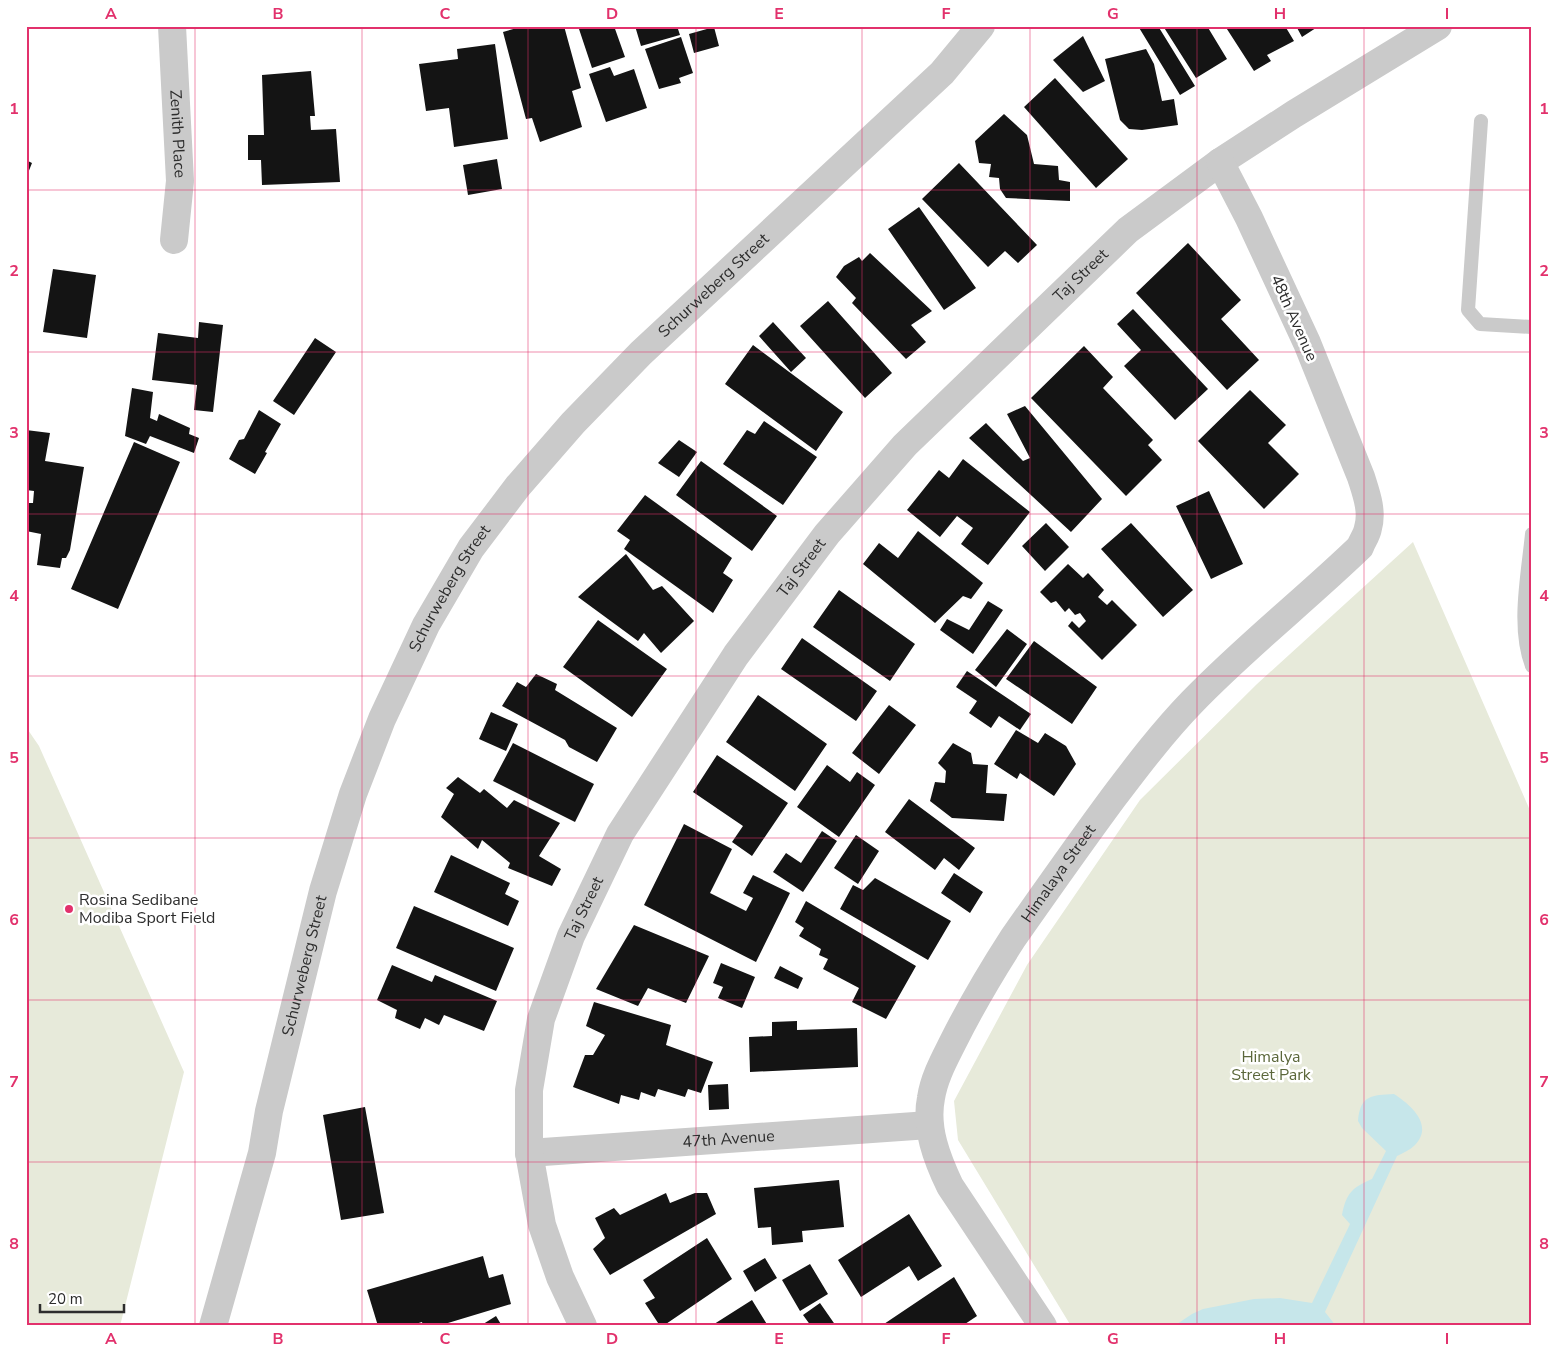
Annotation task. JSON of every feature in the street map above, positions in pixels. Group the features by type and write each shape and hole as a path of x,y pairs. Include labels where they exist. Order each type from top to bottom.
{"street":[{"name":"Zenith Place","path":"172,26 180,180 174,240"},
{"name":"Schurweberg Street","path":"213,1326 262,1153 269,1111 321,900 347,812 382,719 431,617 471,548 518,486 573,423 641,353 942,73 981,26"},
{"name":"Taj Street","path":"583,1326 560,1277 542,1225 529,1153 529,1090 541,1018 571,936 620,834 736,655 827,534 905,445 1128,230 1220,162 1294,114 1438,26"},
{"name":"48th Avenue","path":"1220,162 1249,218 1302,334 1361,477"},
{"name":"Himalaya Street","path":"1043,1326 950,1186 936,1154 929,1125 933,1087 940,1068 992,969 1066,860 1153,746 1192,702 1238,657 1360,547 1368,529 1370,514 1368,497 1361,477"},
{"name":"47th Avenue","path":"529,1153 929,1125"}],"lane":[{"path":"1480,121 1468,310 1480,324 1532,328"},
{"path":"1532,534 1523,626 1528,657 1532,666"}],"green space":[{"name":"Himalya Street Park","path":"1413,542 1532,815 1532,1326 1071,1326 958,1140 954,1101 1027,965 1140,800 1257,684"},
{"name":"Rosina Sedibane Modiba Sport Field","path":"26,727 39,746 184,1072 120,1326 26,1326"}],"water":[{"path":"1394,1094 1418,1116 1422,1130 1420,1138 1409,1150 1397,1156 1325,1312 1336,1326 1174,1326 1203,1309 1254,1299 1280,1298 1312,1303 1350,1224 1342,1215 1348,1196 1355,1188 1372,1179 1386,1151 1362,1128 1358,1121 1361,1106 1364,1101 1373,1096"}],"building":[{"path":"524,26 564,26 581,88 572,91 582,127 540,142 532,118 526,119 503,32"},
{"path":"578,26 614,26 625,57 592,68"},
{"path":"635,26 677,26 680,35 641,46"},
{"path":"1138,26 1158,26 1195,86 1180,95"},
{"path":"1163,26 1207,26 1227,59 1196,78"},
{"path":"1225,26 1285,26 1294,41 1267,55 1271,61 1254,71"},
{"path":"1296,26 1319,26 1302,37"},
{"path":"714,27 719,46 694,53 689,34"},
{"path":"1083,36 1105,81 1083,92 1053,60"},
{"path":"681,37 693,73 679,78 681,83 659,89 645,49"},
{"path":"495,44 508,139 454,147 449,108 426,111 419,64 458,59 457,49"},
{"path":"1146,49 1154,64 1162,101 1174,99 1178,125 1142,130 1129,129 1120,120 1105,59"},
{"path":"610,67 614,76 634,69 647,108 606,122 589,74"},
{"path":"311,71 315,116 310,116 311,130 336,129 340,182 262,185 261,160 248,160 248,135 264,135 262,75"},
{"path":"1055,78 1128,159 1096,188 1024,107"},
{"path":"1004,114 1027,135 1034,164 1058,166 1059,180 1070,182 1070,201 1006,198 1000,189 999,178 989,177 991,164 979,163 975,141"},
{"path":"497,159 502,189 468,195 463,165"},
{"path":"26,160 32,163 26,178"},
{"path":"959,163 1037,245 1018,263 1005,251 988,267 922,199"},
{"path":"919,207 976,288 944,310 888,229"},
{"path":"1188,243 1241,300 1221,319 1259,360 1227,390 1136,293"},
{"path":"870,253 932,311 911,325 926,342 906,359 852,303 856,298 836,277 844,266 859,257 862,261"},
{"path":"53,269 96,275 87,338 43,332"},
{"path":"828,301 892,373 865,398 800,326"},
{"path":"1133,309 1208,389 1175,420 1124,366 1141,350 1117,324"},
{"path":"199,322 223,325 213,412 194,410 197,385 152,380 158,333 198,338"},
{"path":"773,322 806,358 791,372 759,336"},
{"path":"315,338 336,352 294,415 273,401"},
{"path":"753,345 843,412 816,451 725,384"},
{"path":"1084,346 1113,377 1103,388 1153,440 1148,445 1162,460 1126,496 1031,398"},
{"path":"132,388 153,392 150,418 157,421 159,414 190,428 189,434 199,438 194,453 150,436 146,444 125,436"},
{"path":"1250,390 1286,425 1268,443 1299,474 1264,509 1198,441"},
{"path":"1025,406 1102,499 1071,532 969,438 986,423 1023,461 1030,458 1007,414"},
{"path":"259,410 281,424 255,474 229,459 239,440 244,439"},
{"path":"764,421 817,457 783,505 723,464 747,430 755,434"},
{"path":"26,430 50,433 45,461 84,467 70,550 66,558 62,558 60,568 37,565 41,534 26,531 26,503 33,503 34,491 26,490"},
{"path":"679,440 697,452 679,477 658,463"},
{"path":"134,442 180,462 118,609 71,589"},
{"path":"963,459 1030,512 988,565 961,544 973,528 957,516 940,537 907,510 939,470 949,478"},
{"path":"701,461 777,516 752,551 676,495"},
{"path":"1209,491 1243,564 1211,579 1176,506"},
{"path":"645,495 732,558 723,573 733,580 713,613 624,549 630,540 617,531"},
{"path":"1046,523 1069,547 1045,571 1022,546"},
{"path":"1131,523 1193,590 1163,617 1101,549"},
{"path":"918,531 983,583 971,599 963,596 935,623 863,564 879,543 898,558"},
{"path":"626,554 653,590 662,586 694,621 661,653 644,633 638,641 578,597"},
{"path":"1068,564 1083,578 1088,573 1104,590 1098,597 1107,605 1112,600 1137,625 1102,660 1068,626 1072,621 1079,628 1086,621 1080,613 1075,615 1069,608 1065,612 1056,601 1051,603 1040,592"},
{"path":"839,590 915,644 890,681 813,627"},
{"path":"988,601 1003,610 973,654 940,630 947,619 969,630"},
{"path":"598,620 667,669 632,717 563,667"},
{"path":"1007,629 1027,644 996,687 975,670"},
{"path":"802,638 877,691 856,721 781,669"},
{"path":"1034,641 1097,687 1072,724 1006,679"},
{"path":"967,671 1031,714 1020,730 999,716 991,728 969,713 977,701 956,687"},
{"path":"536,674 557,684 555,690 617,728 597,762 569,747 565,740 502,706 517,682 526,687"},
{"path":"758,695 827,744 795,791 726,742"},
{"path":"889,705 916,725 879,774 852,753"},
{"path":"491,712 518,724 506,751 479,739"},
{"path":"1016,730 1038,743 1045,733 1066,746 1076,764 1054,796 1020,773 1017,779 994,764"},
{"path":"513,743 594,784 575,822 493,781"},
{"path":"953,743 971,753 973,764 988,765 986,793 1007,794 1004,821 952,818 930,801 935,782 945,783 946,771 938,763"},
{"path":"717,755 788,803 752,856 732,842 743,826 693,792"},
{"path":"827,765 850,782 857,772 875,785 839,837 797,807"},
{"path":"458,777 480,793 484,789 507,808 514,800 560,823 539,856 561,869 552,886 508,868 510,863 482,840 478,849 441,817 454,794 446,788"},
{"path":"909,799 975,848 959,870 944,858 935,870 885,832"},
{"path":"684,824 732,849 710,893 746,911 753,898 743,893 753,875 790,893 756,962 644,905"},
{"path":"822,831 837,841 803,892 773,872 786,853 801,863"},
{"path":"856,835 879,851 858,884 834,868"},
{"path":"451,855 510,883 505,894 519,901 508,926 434,892"},
{"path":"954,873 983,892 970,913 941,893"},
{"path":"875,878 951,921 928,960 840,909 853,885 863,890"},
{"path":"806,901 916,966 886,1019 852,1002 859,988 823,969 828,959 819,955 821,949 799,936 804,928 795,922"},
{"path":"414,906 514,948 496,991 396,948"},
{"path":"634,925 709,956 686,1003 648,988 638,1006 596,989"},
{"path":"721,963 755,977 742,1008 718,998 723,987 713,983"},
{"path":"392,965 432,982 435,975 497,1001 484,1031 444,1015 439,1025 425,1018 420,1029 395,1018 397,1010 377,1000"},
{"path":"780,966 803,978 798,989 774,978"},
{"path":"594,1002 671,1025 666,1045 713,1062 701,1093 688,1089 685,1097 658,1089 655,1097 641,1092 639,1100 621,1095 619,1104 573,1087 585,1055 593,1055 605,1035 586,1026"},
{"path":"797,1021 797,1030 857,1028 858,1067 750,1072 749,1037 772,1036 772,1022"},
{"path":"728,1084 729,1109 709,1110 708,1085"},
{"path":"365,1107 384,1213 341,1220 323,1115"},
{"path":"839,1180 844,1227 802,1231 803,1242 772,1245 771,1227 758,1228 754,1188"},
{"path":"666,1193 670,1203 695,1193 707,1193 716,1214 610,1275 593,1249 605,1238 595,1218 614,1208 620,1215"},
{"path":"909,1214 942,1266 918,1281 909,1266 861,1297 838,1260"},
{"path":"707,1238 732,1279 663,1326 660,1326 645,1303 655,1298 643,1280"},
{"path":"483,1256 489,1278 503,1274 511,1304 438,1326 423,1326 422,1322 409,1326 378,1326 367,1290"},
{"path":"765,1258 777,1278 755,1292 743,1271"},
{"path":"810,1264 828,1294 800,1311 782,1280"},
{"path":"954,1277 977,1316 962,1326 881,1326"},
{"path":"752,1300 768,1326 711,1326"},
{"path":"820,1303 836,1326 811,1326 803,1315"},
{"path":"496,1316 502,1326 480,1326"}],"place":[{"name":"Rosina Sedibane Modiba Sport Field","path":"69,909"}]}
